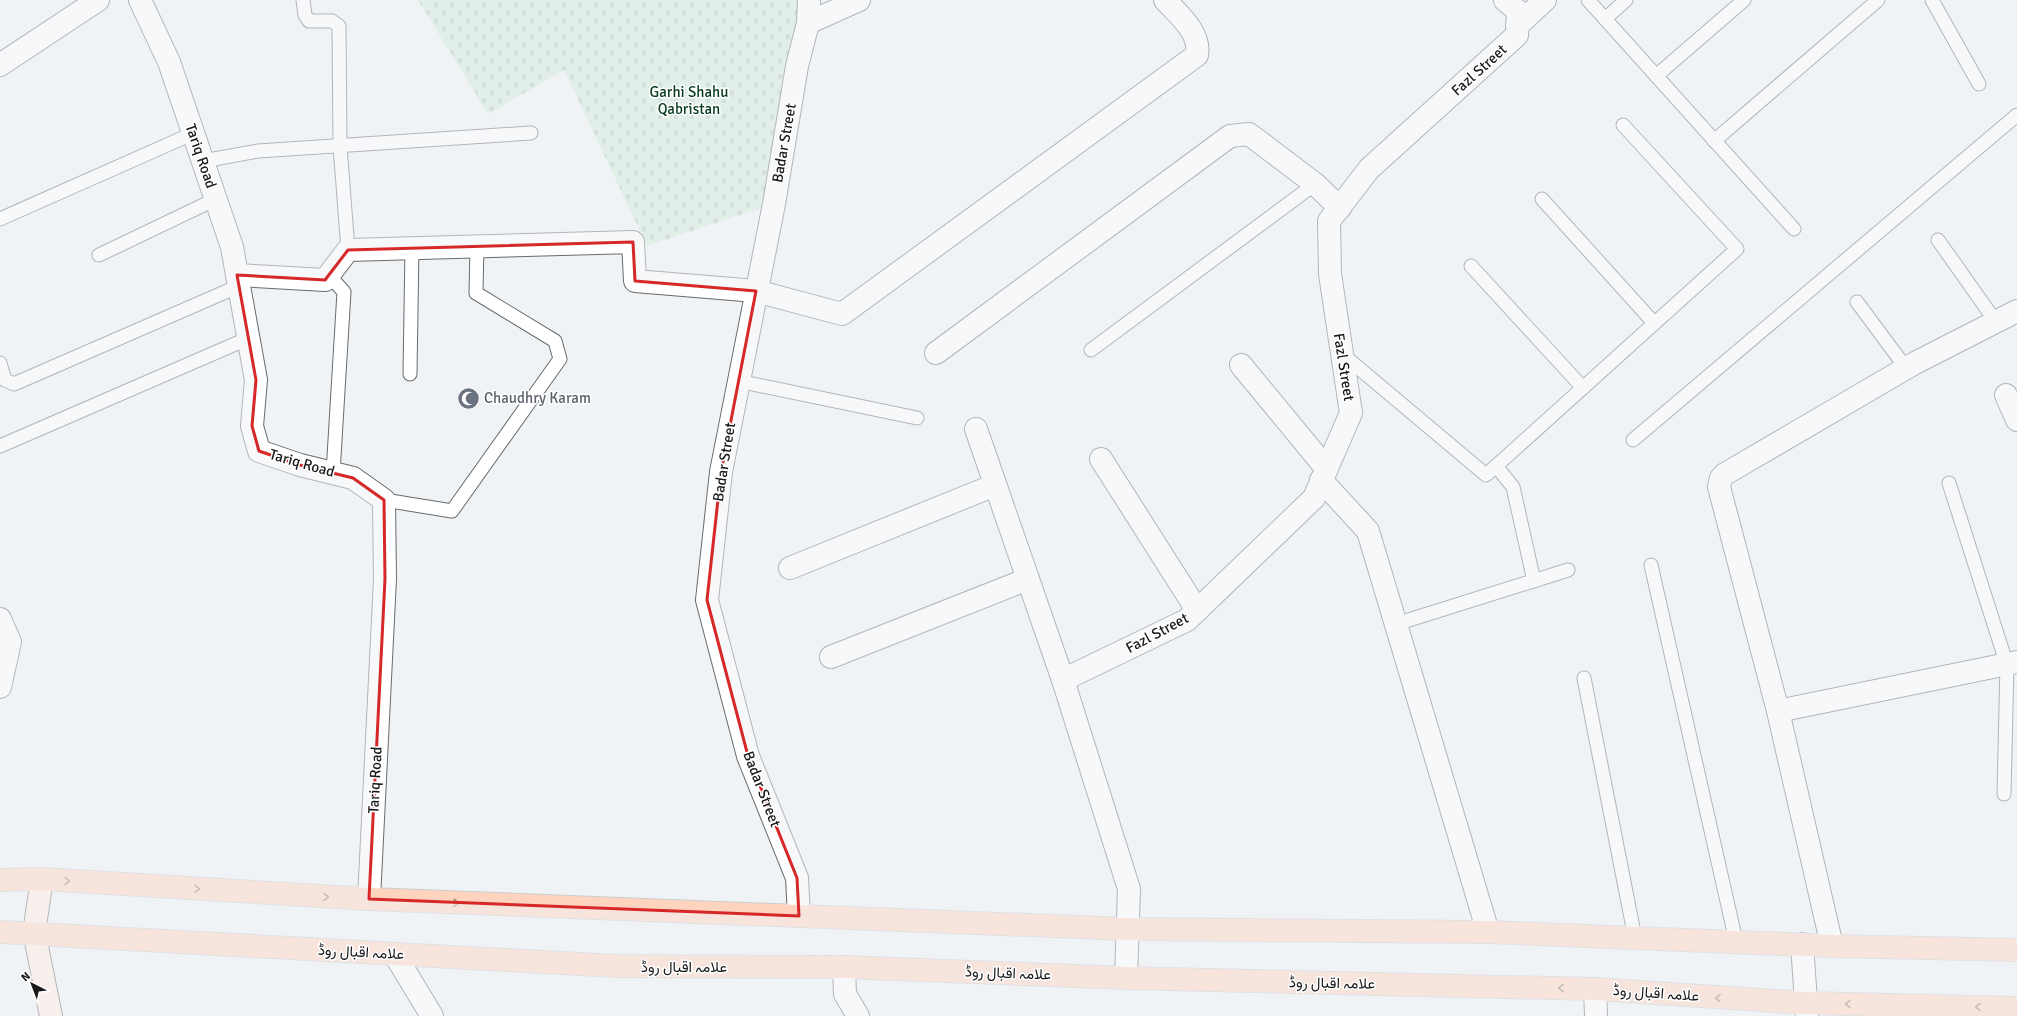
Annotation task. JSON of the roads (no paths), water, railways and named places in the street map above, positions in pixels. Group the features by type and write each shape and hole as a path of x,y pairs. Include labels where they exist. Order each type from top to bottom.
{"main road":[{"path":"0,880 42,879 369,899 1126,929 1488,932 1832,946 2017,950"},
{"name":"علامہ اقبال روڈ","path":"0,932 34,932 616,966 844,967 1126,978 1595,989 1807,1010 2017,1008"}],"street":[{"path":"0,65 98,0"},
{"name":"Tariq Road","path":"140,0 169,62 232,247 256,380 252,426 259,451 300,466 352,478 384,500 385,579 369,899"},
{"name":"Badar Street","path":"799,916 796,878 748,756 707,600 721,472 774,204 797,66 808,23 809,0"},
{"path":"808,23 859,0"},
{"path":"238,281 325,280 348,250 633,242 635,281 756,291 836,314 842,314 849,311 1198,55 1199,46 1195,34 1165,0"},
{"path":"1505,0 1518,11 1517,26"},
{"path":"1517,26 1545,0"},
{"name":"Fazl Street","path":"1063,680 1187,620 1314,498 1351,413 1330,274 1330,222 1369,168 1518,35 1517,26"},
{"path":"936,353 1230,136 1249,134 1315,184 1340,208"},
{"path":"1832,946 1778,711 1719,487 1721,478 1906,368 2017,311"},
{"path":"1241,365 1368,531 1488,932"},
{"path":"2006,395 2017,420"},
{"path":"976,429 1063,680 1129,889 1126,929 1126,978"},
{"path":"1101,459 1197,610"},
{"path":"790,568 995,485"},
{"path":"831,657 1028,579"},
{"path":"0,619 10,642 0,687"},
{"path":"1778,711 2012,664"},
{"path":"42,879 34,932 51,1016"},
{"path":"1802,944 1807,1010"},
{"path":"395,954 432,1016"},
{"path":"844,967 846,994 858,1016"},
{"path":"1595,989 1596,1016"}],"lane":[{"path":"303,0 305,15 309,21 332,21 339,26 340,146 348,250"},
{"path":"1588,0 1794,229"},
{"path":"1605,19 1626,0"},
{"path":"1656,76 1744,0"},
{"path":"1714,141 1878,0"},
{"path":"1932,0 1979,84"},
{"path":"1633,440 2017,115"},
{"path":"1342,354 1486,475 1737,249 1623,125"},
{"path":"0,220 194,133"},
{"path":"203,160 258,151 531,133"},
{"path":"1091,350 1315,184"},
{"path":"99,255 216,199"},
{"path":"1542,199 1654,323"},
{"path":"1938,240 1996,322"},
{"path":"384,500 452,511 560,359 555,341 476,293 477,246"},
{"path":"410,374 412,248"},
{"path":"1471,266 1582,388"},
{"path":"329,275 344,292 333,473"},
{"path":"0,364 5,380 14,384 238,281"},
{"path":"1857,302 1906,368"},
{"path":"0,446 249,338"},
{"path":"738,381 917,418"},
{"path":"1496,466 1513,487 1534,581"},
{"path":"1949,483 2012,664 2004,794"},
{"path":"1651,565 1736,941"},
{"path":"1396,624 1568,570"},
{"path":"1584,678 1635,938"}],"place":[{"name":"Chaudhry Karam","path":"468,398"}],"park label":[{"name":"Garhi Shahu Qabristan","path":"689,100"}]}
